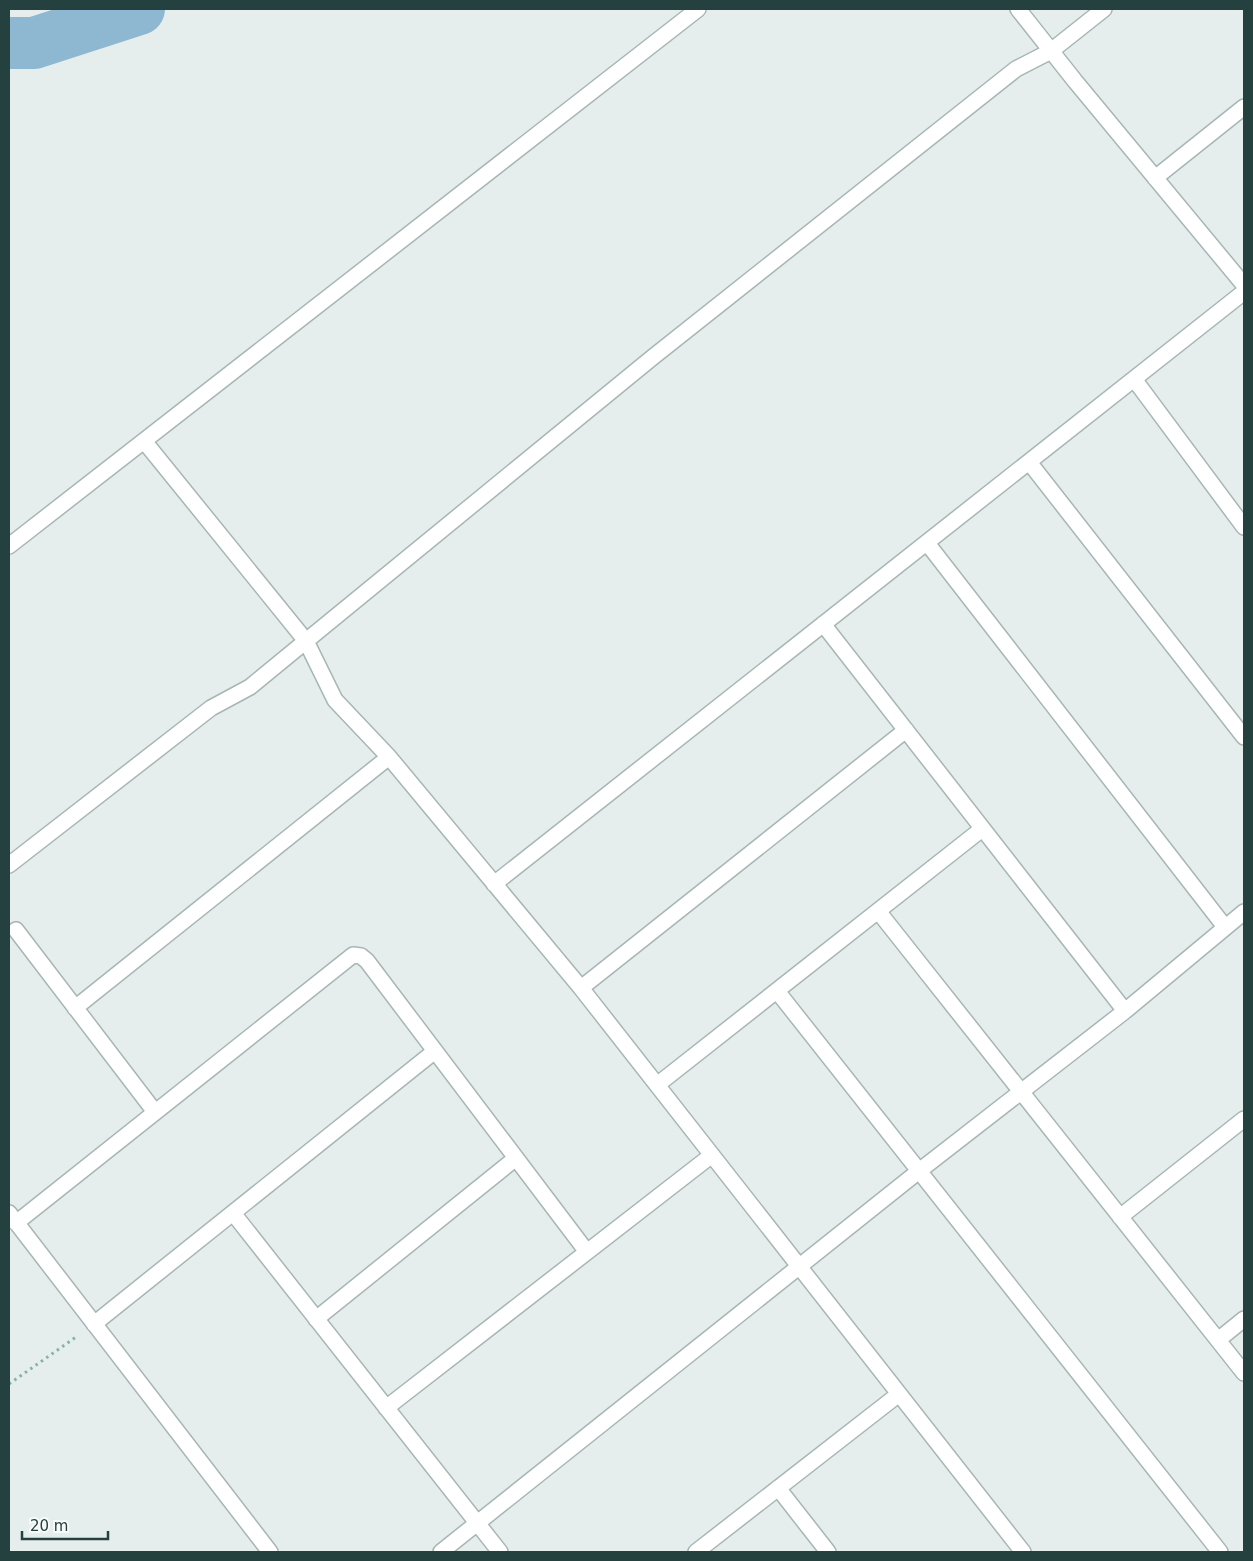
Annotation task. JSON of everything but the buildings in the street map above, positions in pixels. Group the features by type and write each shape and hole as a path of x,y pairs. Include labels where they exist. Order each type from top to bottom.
{"street":[{"path":"9,546 698,9"},
{"path":"1018,9 1244,286"},
{"path":"9,865 212,708 250,688 653,357 1016,69 1051,51 1104,9"},
{"path":"1155,178 1244,107"},
{"path":"494,884 1244,292"},
{"path":"1134,379 1244,527"},
{"path":"144,441 306,641 335,700 389,757 581,988 1023,1552"},
{"path":"1029,462 1244,737"},
{"path":"927,543 1225,927"},
{"path":"823,624 1125,1011"},
{"path":"581,988 906,730"},
{"path":"76,1008 389,757"},
{"path":"657,1085 982,829"},
{"path":"878,911 1244,1373"},
{"path":"441,1552 919,1171 1125,1011 1244,912"},
{"path":"16,930 155,1112"},
{"path":"270,1552 12,1218 155,1112 353,955 361,956 367,961 586,1252"},
{"path":"777,991 1220,1552"},
{"path":"94,1324 435,1051"},
{"path":"1120,1217 1244,1119"},
{"path":"386,1408 712,1155"},
{"path":"316,1319 516,1158"},
{"path":"233,1213 500,1552"},
{"path":"1218,1340 1244,1319"},
{"path":"696,1552 899,1394"},
{"path":"778,1488 828,1552"}],"path":[{"path":"9,1384 94,1324"}],"waterway":[{"path":"9,43 34,43 139,9"}]}
